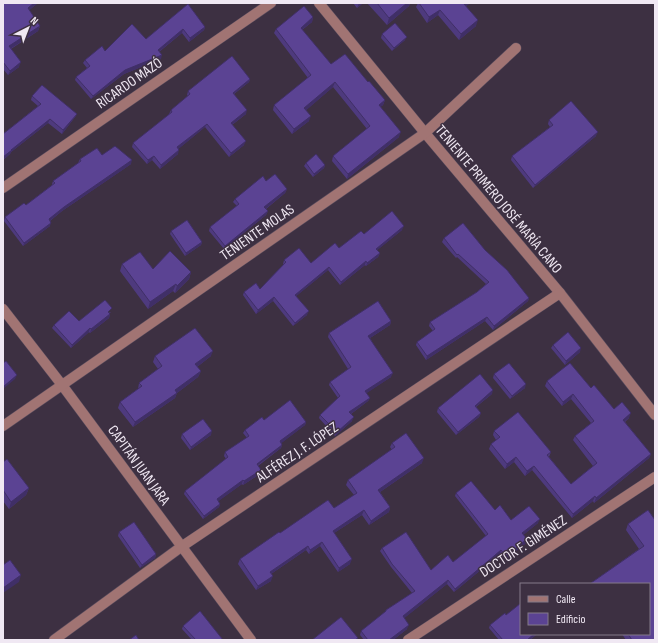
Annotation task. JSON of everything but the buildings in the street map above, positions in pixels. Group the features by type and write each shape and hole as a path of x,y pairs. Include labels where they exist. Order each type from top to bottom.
{"street":[{"name":"RICARDO MAZÓ","path":"3,188 271,3"},
{"name":"TENIENTE PRIMERO JOSÉ MARÍA CANO","path":"319,3 425,134 560,294 655,415"},
{"name":"TENIENTE MOLAS","path":"3,426 425,134 516,48"},
{"name":"ALFÉREZ J. F. LÓPEZ","path":"54,640 181,547 560,294"},
{"name":"CAPITÁN JUAN JARA","path":"3,309 62,385 251,640"},
{"name":"DOCTOR F. GIMÉNEZ","path":"408,640 655,477"}]}
